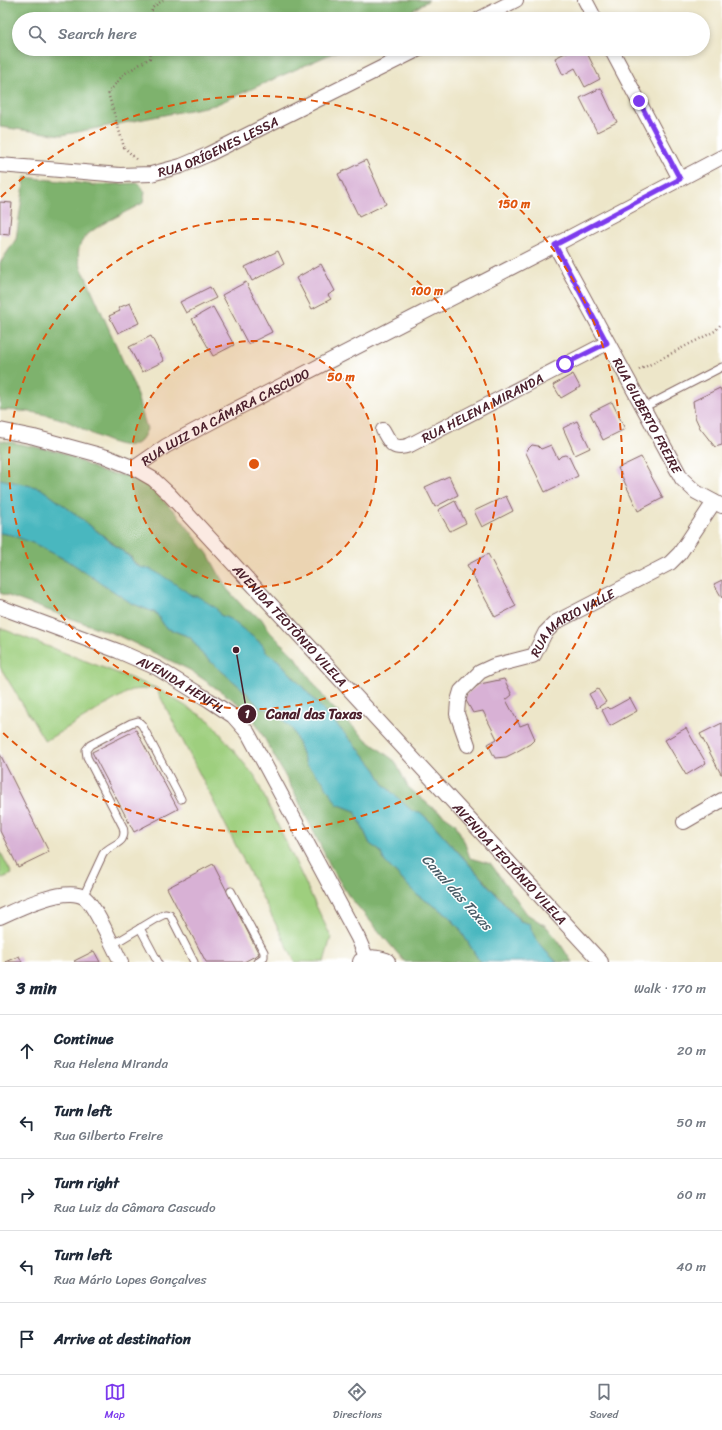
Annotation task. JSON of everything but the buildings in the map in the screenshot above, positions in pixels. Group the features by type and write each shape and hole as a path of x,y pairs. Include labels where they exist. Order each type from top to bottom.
{"street":[{"path":"493,12 516,0"},
{"path":"586,0 592,12"},
{"name":"RUA ORÍGENES LESSA","path":"0,165 120,175 151,174 181,166 207,156 405,56"},
{"path":"615,56 680,179"},
{"name":"RUA LUIZ DA CÂMARA CASCUDO","path":"134,468 166,446 221,416 555,245 722,157"},
{"name":"RUA GILBERTO FREIRE","path":"555,245 682,479 696,492 718,504"},
{"name":"RUA HELENA MIRANDA","path":"383,430 396,447 403,448 607,343"},
{"name":"AVENIDA TEOTÔNIO VILELA","path":"0,430 34,437 106,457 134,468 153,479 168,492 601,962"},
{"name":"RUA MARIO VALLE","path":"468,745 457,714 458,701 461,692 480,672 493,666 534,655 545,633 556,622 670,563 680,553 718,504"},
{"name":"AVENIDA HENFIL","path":"0,607 118,651 157,668 233,716 248,733 358,938 361,961"},
{"path":"684,822 722,800"},
{"path":"0,917 35,901 51,897 69,895 83,897 91,905 121,962"},
{"path":"361,961 377,959 386,962"}],"lane":[{"path":"643,408 722,367"},
{"path":"83,897 106,849 121,841 125,832 87,757 86,750 90,745 131,723 138,721 142,725 181,799"},
{"path":"230,892 264,952 264,957 257,962"},
{"path":"112,945 157,918 165,914 170,915 194,962"},
{"path":"140,928 158,962"}],"path":[{"path":"152,12 152,8 163,0"},
{"path":"150,56 150,58 124,74 108,93 124,147 151,174"},
{"path":"626,377 715,331 722,323"}],"green space":[{"path":"0,0 429,0 410,12 12,12 12,56 326,56 215,105 62,135 0,127"},
{"path":"25,177 95,185 139,183 145,192 143,203 101,225 86,236 79,249 78,257 134,386 147,429 142,439 136,444 128,446 110,442 64,420 49,415 24,411 0,410 0,263 16,239"},
{"path":"0,440 61,452 102,472 141,478 178,515 208,554 227,589 245,609 261,618 270,632 295,657 328,703 368,741 395,761 408,787 429,805 455,823 470,858 491,864 527,914 546,926 572,962 557,962 537,941 530,925 521,921 432,823 420,812 412,811 384,785 376,770 363,754 279,661 266,652 262,644 230,619 220,615 152,570 142,568 137,565 131,557 40,488 0,479"},
{"path":"0,533 12,535 35,544 70,562 131,603 156,613 166,628 190,637 203,655 246,692 260,708 273,710 293,730 306,764 322,780 337,804 355,811 370,844 380,851 385,862 417,895 447,914 459,928 480,962 405,962 348,895 331,867 295,794 249,711 190,670 117,635 0,593"},
{"path":"0,628 156,688 131,690 45,741 0,667"},
{"path":"156,688 210,721 255,777 331,937 324,962 295,962"},
{"path":"0,851 12,874 0,879"}],"water":[{"path":"0,479 40,488 131,558 136,565 154,571 192,596 197,596 216,608 220,615 230,619 262,644 266,652 279,661 363,754 376,770 384,785 412,811 420,812 432,823 520,921 530,924 534,935 544,950 557,962 480,962 459,928 447,914 417,895 385,862 380,851 370,844 355,811 337,804 322,780 306,764 293,730 273,710 260,708 246,692 203,655 190,637 166,628 156,613 131,603 70,562 35,544 12,535 0,533"}],"place":[{"name":"Canal das Taxas","path":"236,650"}],"route":[{"path":"565,364 607,343 555,245 680,179 639,101"}]}
